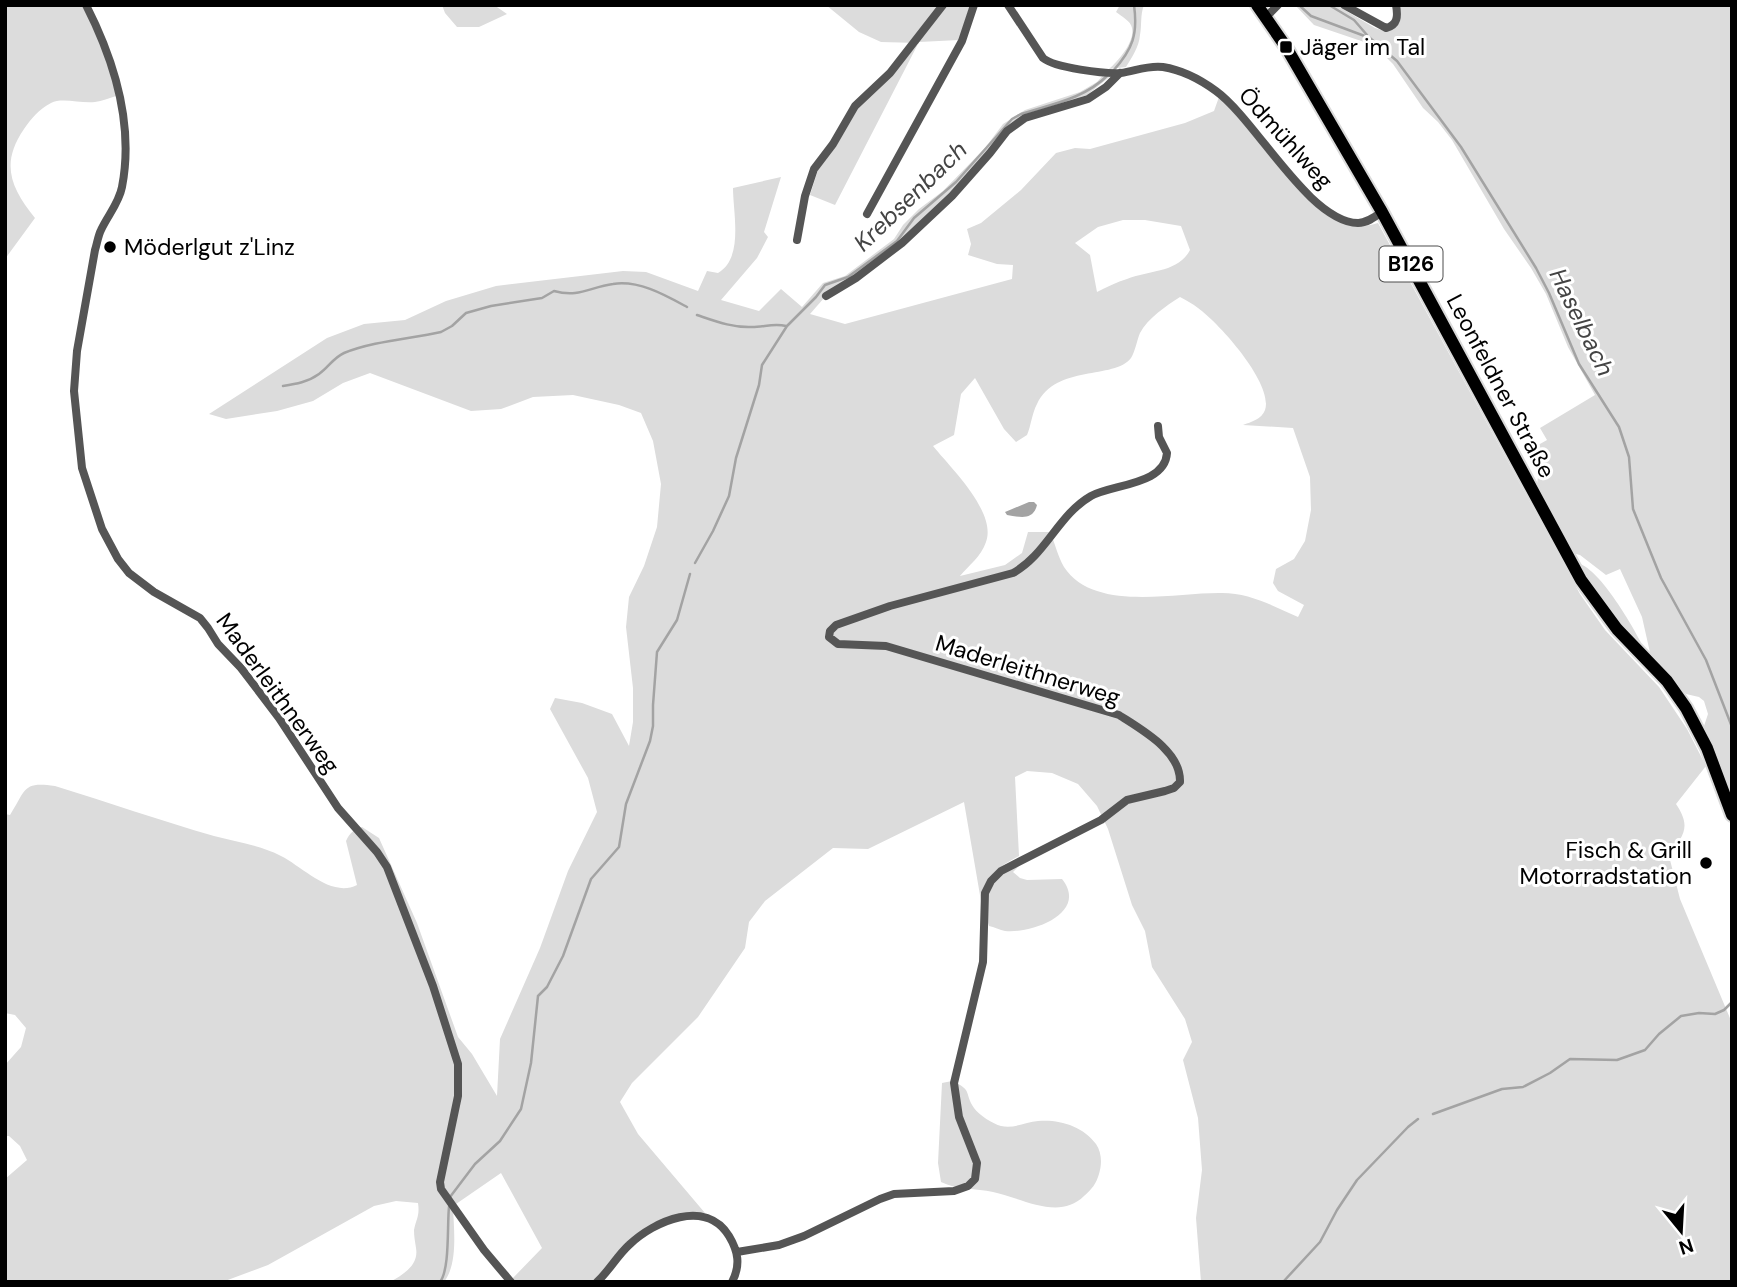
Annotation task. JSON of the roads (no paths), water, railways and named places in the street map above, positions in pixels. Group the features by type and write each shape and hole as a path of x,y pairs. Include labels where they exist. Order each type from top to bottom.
{"main road":[{"name":"Leonfeldner Straße","path":"1257,5 1295,62 1382,212 1581,580 1603,612 1667,681 1686,708 1707,748 1732,815"}],"street":[{"name":"Maderleithnerweg","path":"86,5 111,62 121,105 125,151 122,188 117,203 100,232 95,250 74,377 79,449 88,490 102,529 129,573 204,622 218,644 241,668 279,718 338,808 387,867 433,986 458,1064 458,1096 440,1182 449,1201 511,1282"},
{"path":"797,240 805,196 814,169 833,144 855,106 890,73 943,5"},
{"path":"867,214 962,41 974,5"},
{"name":"Ödmühlweg","path":"1008,5 1049,63 1069,68 1114,72 1164,67 1203,82 1241,114 1292,178 1324,208 1351,222 1360,223 1382,212"},
{"path":"1266,17 1278,5"},
{"path":"1344,5 1385,28 1397,20 1396,5"},
{"path":"826,296 856,278 902,243 952,196 1007,131 1025,118 1088,99 1106,87 1114,72"},
{"name":"Maderleithnerweg","path":"737,1252 779,1245 804,1236 887,1196 954,1191 968,1186 975,1179 977,1163 959,1117 954,1083 983,962 983,907 985,893 991,881 1001,871 1101,820 1126,800 1166,791 1180,782 1180,771 1175,761 1139,728 1119,715 886,646 838,645 829,637 831,631 836,625 890,606 1004,575 1026,566 1073,509 1088,498 1104,490 1142,479 1164,466 1167,453 1158,437 1158,426"},
{"path":"597,1282 638,1236 668,1221 696,1215 718,1223 727,1232 737,1252 739,1264 732,1282"}],"waterway":[{"name":"Krebsenbach","path":"1113,71 1132,41 1134,5"},
{"name":"Haselbach","path":"1299,5 1311,16 1370,38 1397,61 1461,147 1536,268 1579,364 1619,427 1629,457 1633,509 1661,578 1706,660 1732,727"},
{"path":"1329,5 1354,20 1367,35"},
{"name":"Krebsenbach","path":"695,563 729,496 736,458 759,385 762,365 787,326 825,285 848,277 897,241 914,218 956,182 1012,119 1089,90 1108,75"},
{"path":"283,386 311,379 340,355 355,349 441,332 466,313 542,298 554,291 571,293 605,285 632,284 652,290 687,307"},
{"path":"697,315 738,326 786,326"},
{"name":"Krebsenbach","path":"450,1197 475,1164 500,1141 521,1109 531,1063 538,996 547,987 563,956 591,879 619,847 626,804 653,726 657,652 677,620 690,574"},
{"path":"1433,1114 1502,1089 1523,1087 1570,1059 1617,1060 1645,1050 1681,1016 1715,1014 1732,1002"},
{"path":"1283,1282 1320,1242 1357,1180 1418,1119"},
{"name":"Krebsenbach","path":"440,1282 447,1258 449,1207"}],"place":[{"name":"Jäger im Tal","path":"1286,47"},
{"name":"Möderlgut z'Linz","path":"110,247"},
{"name":"Fisch & Grill Motorradstation","path":"1706,863"}]}
